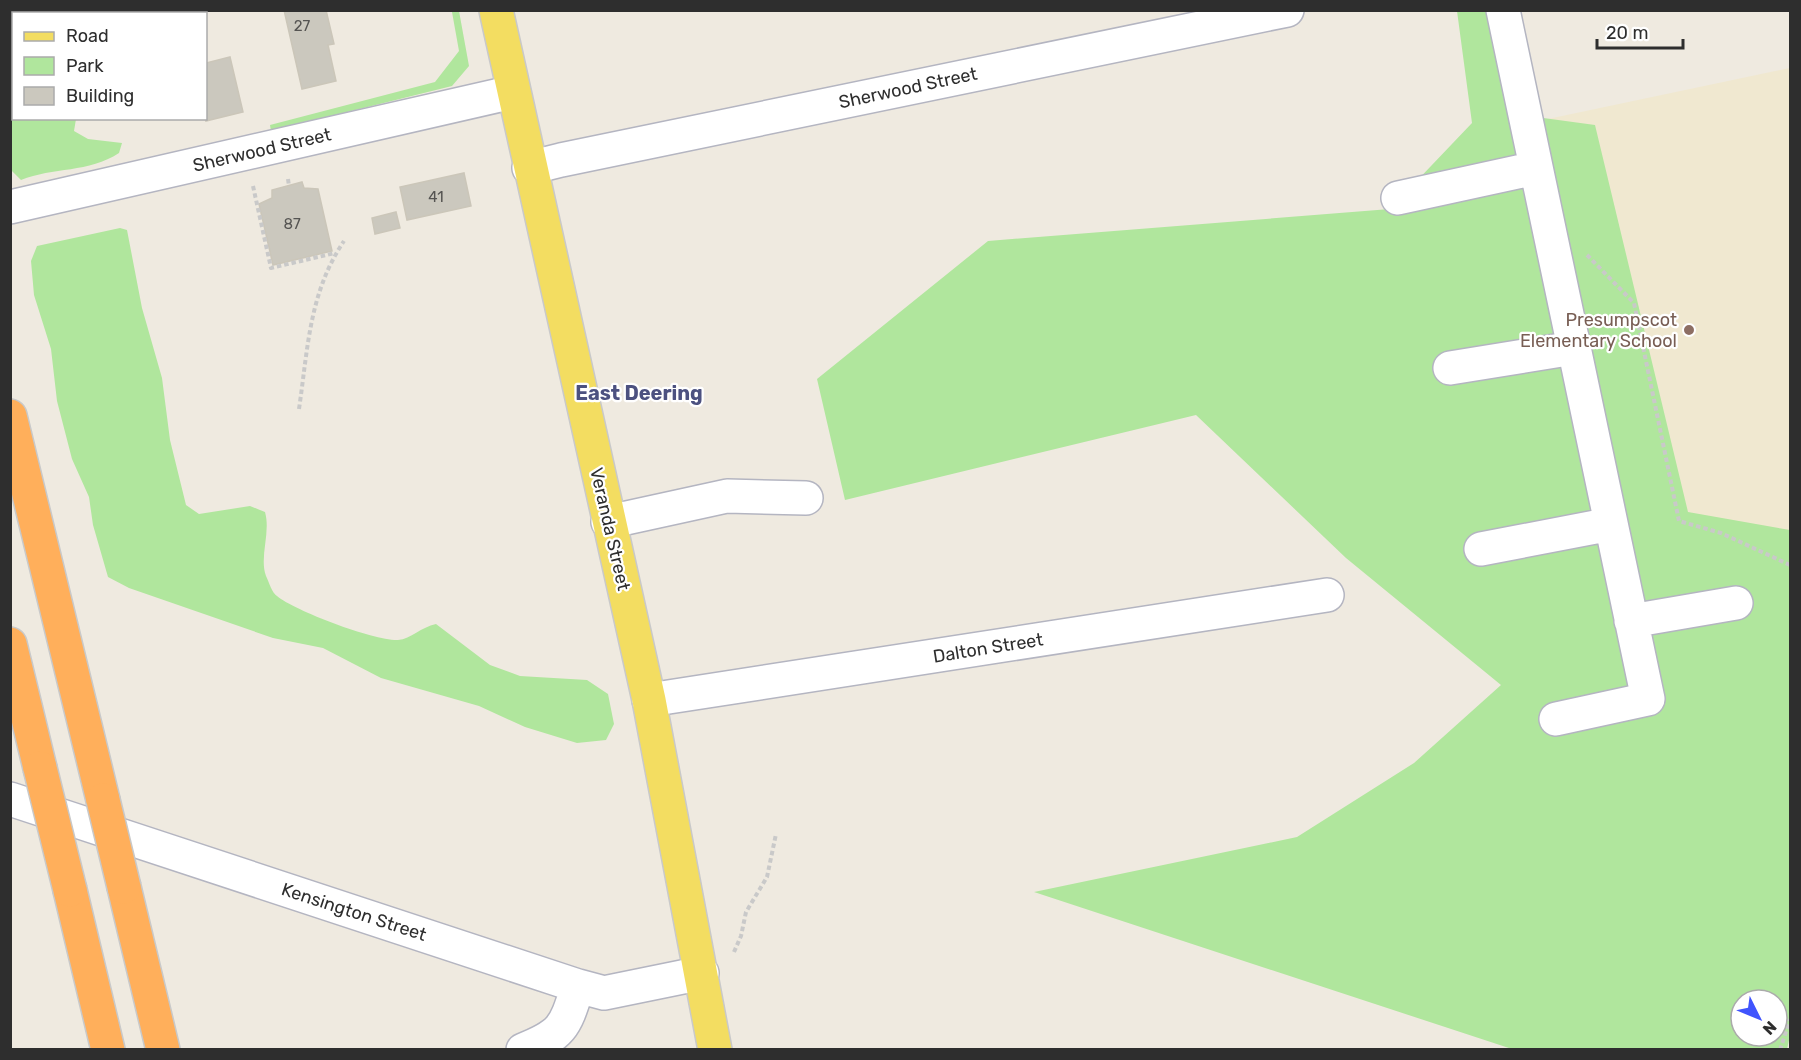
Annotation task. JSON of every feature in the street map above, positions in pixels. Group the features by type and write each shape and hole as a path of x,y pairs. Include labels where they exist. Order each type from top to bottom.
{"highway":[{"path":"10,416 163,1050"},
{"path":"12,649 108,1050"}],"main road":[{"name":"Veranda Street","path":"496,10 529,168 651,711 715,1050"}],"street":[{"name":"Sherwood Street","path":"529,168 1287,10"},
{"path":"1503,10 1647,699 1556,719"},
{"name":"Sherwood Street","path":"10,207 513,92"},
{"path":"1398,198 1536,168"},
{"path":"1450,368 1574,348"},
{"path":"608,522 727,496 806,498"},
{"path":"1481,549 1611,524"},
{"name":"Dalton Street","path":"651,711 1327,595"},
{"path":"1631,621 1736,603"},
{"name":"Kensington Street","path":"10,799 604,993 634,989 702,973"},
{"path":"523,1050 546,1041 565,1025 578,986"}],"path":[{"path":"288,179 289,186"},
{"path":"253,186 271,268 336,253"},
{"path":"299,409 312,310 326,270 344,241"},
{"path":"1586,254 1634,303 1679,521 1720,532 1791,565"},
{"path":"734,952 741,936 746,912 766,877 776,834"},
{"path":"1780,1050 1790,1021"}],"shaded area":[{"name":"Presumpscot Elementary School","path":"1790,68 1790,539 1637,571 1543,120"}],"green space":[{"path":"11,10 149,11 12,12 12,120 76,120 74,131 88,139 122,143 119,153 96,164 21,180 11,170"},
{"path":"459,11 469,66 452,86 271,131 270,125 435,82 459,51 452,12"},
{"path":"1457,11 1510,11 1536,117 1595,125 1688,512 1790,530 1789,1040 1789,988 1729,988 1729,1048 1787,1049 1512,1049 1034,892 1297,837 1414,763 1501,685 1346,558 1196,415 845,500 817,379 988,241 1390,209 1472,123"},
{"path":"120,228 127,230 142,308 162,378 170,440 186,505 199,514 250,506 265,512 267,528 264,569 272,590 275,595 286,602 317,617 372,636 398,640 436,624 490,665 520,676 587,680 608,694 614,724 606,740 577,743 525,727 479,706 381,678 323,648 273,638 129,588 108,577 93,525 89,497 72,459 57,401 51,349 34,295 31,261 37,246"}],"building":[{"path":"284,10 326,10 334,44 328,45 336,81 302,89"},
{"path":"230,57 243,112 206,121 207,63"},
{"path":"464,173 471,206 407,220 400,187"},
{"path":"302,182 304,188 318,189 332,251 273,265 259,204 272,198 272,190"},
{"path":"396,212 400,228 375,234 372,218"}],"place":[{"name":"Presumpscot Elementary School","path":"1689,330"}],"district":[{"name":"East Deering","path":"639,393"}]}
